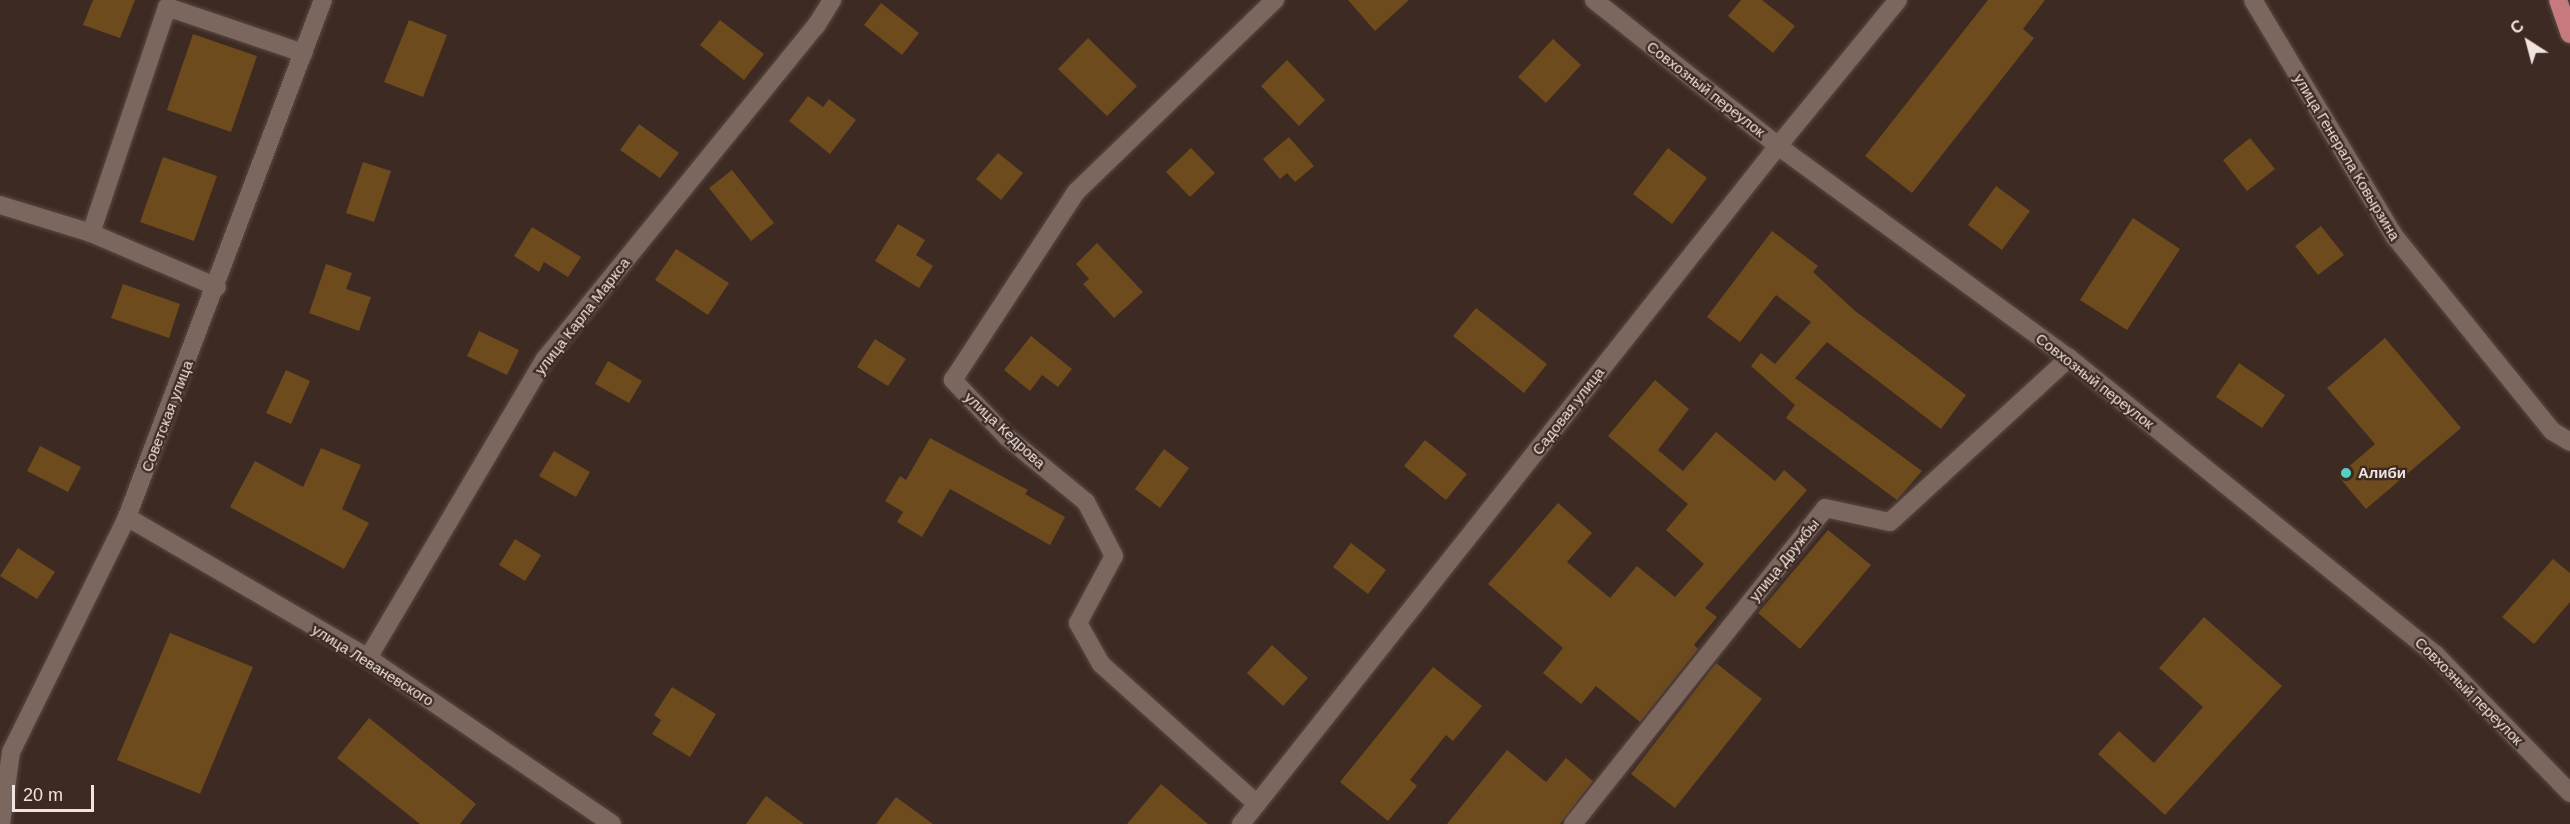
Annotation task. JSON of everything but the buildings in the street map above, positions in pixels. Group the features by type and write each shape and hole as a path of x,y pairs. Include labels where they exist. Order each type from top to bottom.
{"main road":[{"path":"2558,0 2570,34"}],"street":[{"name":"Советская улица","path":"1,824 10,752 8,741 128,517 217,287 323,0"},
{"name":"улица Карла Маркса","path":"368,658 545,359 816,26 832,0"},
{"name":"улица Кедрова","path":"1257,804 1101,664 1078,623 1114,556 1086,502 1007,437 953,380 1076,192 1275,0"},
{"name":"Совхозный переулок","path":"1594,0 1778,146 2069,358 2435,654 2570,793"},
{"name":"Садовая улица","path":"1240,824 1778,146 1898,0"},
{"name":"улица Генерала Ковырзина","path":"2253,0 2395,237 2552,431 2570,442"},
{"path":"91,233 167,7 303,53"},
{"path":"0,205 91,233 217,287"},
{"name":"улица Дружбы","path":"1574,824 1826,508 1890,522 2069,358"},
{"name":"улица Леваневского","path":"128,517 368,658 612,824"}],"place":[{"name":"Алиби","path":"2346,473"}]}
